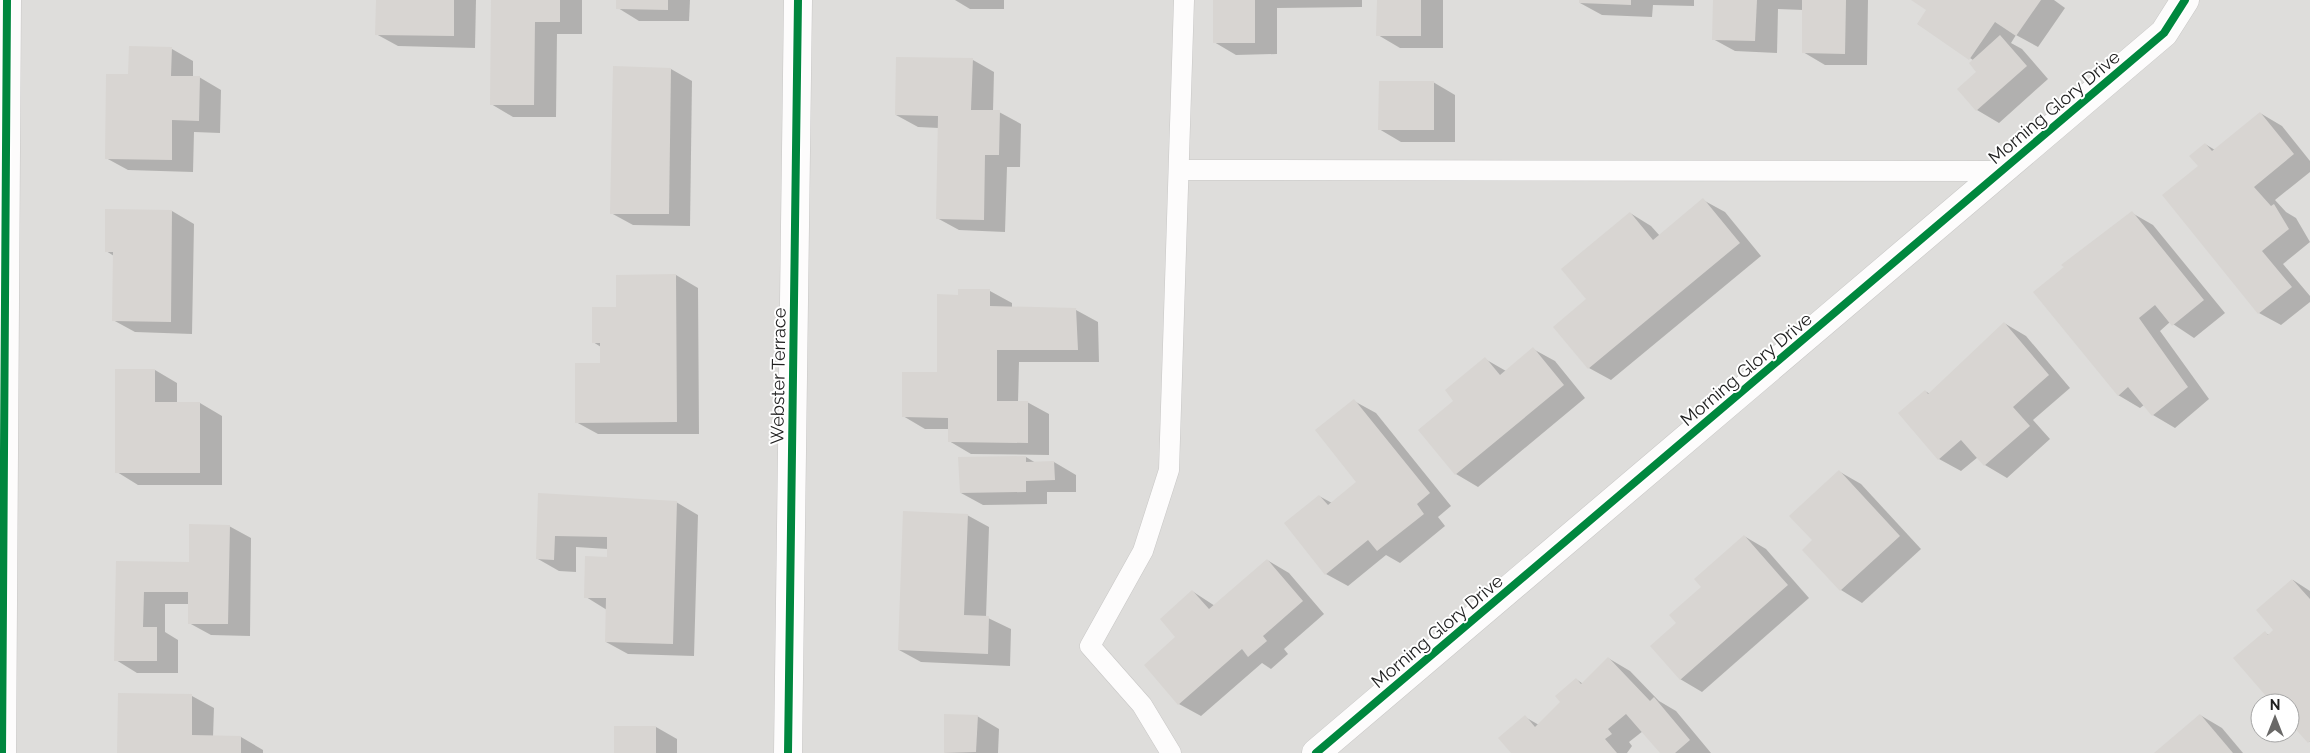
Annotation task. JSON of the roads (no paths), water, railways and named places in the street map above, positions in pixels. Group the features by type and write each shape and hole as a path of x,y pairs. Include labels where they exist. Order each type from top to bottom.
{"street":[{"path":"2,753 6,0"},
{"name":"Webster Terrace","path":"788,753 798,0"},
{"name":"Morning Glory Drive","path":"1316,753 2164,33 2185,0"}],"lane":[{"path":"1171,753 1142,705 1090,646 1143,551 1169,470 1184,0"},
{"path":"1179,170 2001,172"}]}
